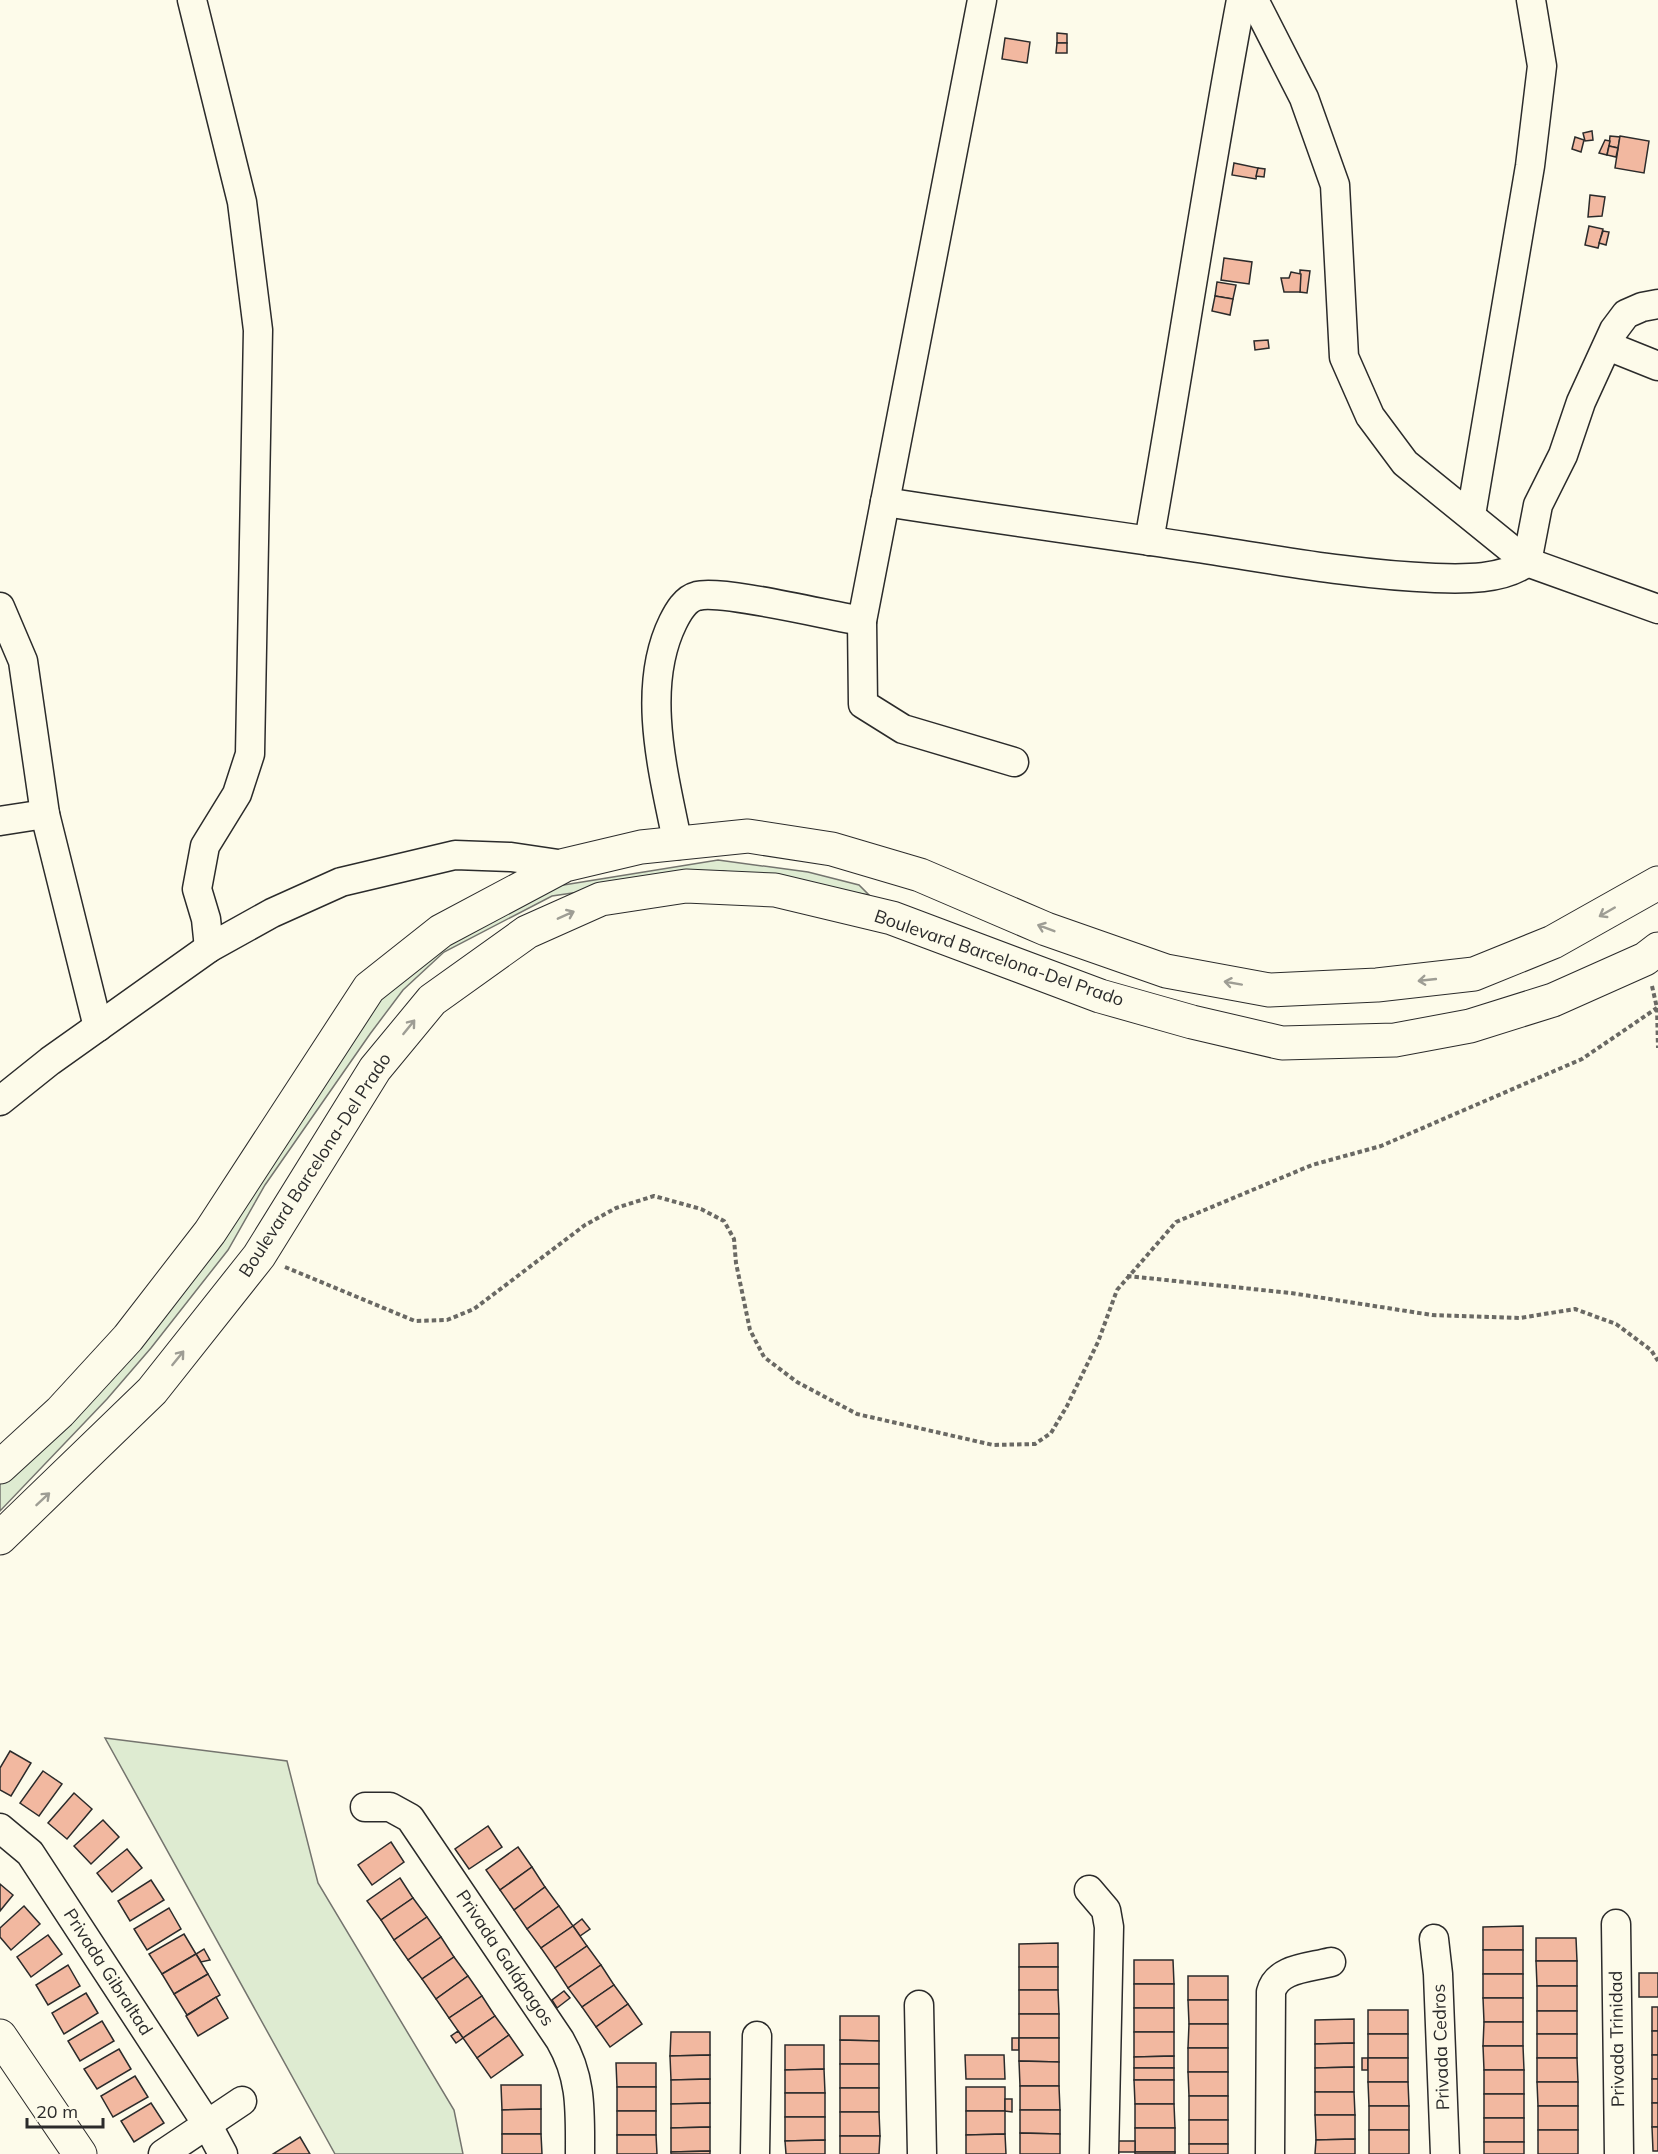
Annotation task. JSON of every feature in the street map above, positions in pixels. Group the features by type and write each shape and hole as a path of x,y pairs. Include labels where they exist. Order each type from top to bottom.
{"main road":[{"path":"0,1467 60,1412 128,1338 210,1232 369,988 441,931 565,865 642,847 748,836 832,849 920,875 1047,929 1166,971 1269,990 1377,985 1474,974 1553,942 1658,883"},
{"path":"892,918 920,875"},
{"name":"Boulevard Barcelona-Del Prado","path":"0,1539 152,1391 259,1256 375,1070 432,1000 527,932 601,899 686,886 775,890 892,918 1100,996 1192,1022 1282,1043 1395,1040 1470,1026 1553,1000 1652,954"},
{"path":"0,2036 70,2150"}],"street":[{"path":"192,0 242,202 258,330 250,754 237,794 205,846 197,889 206,919 209,948"},
{"path":"982,0 862,621 863,704 903,729 1014,762"},
{"path":"1149,541 1180,368 1210,165 1241,0"},
{"path":"1254,0 1304,98 1335,185 1344,357 1370,416 1405,463 1471,514 1527,562 1658,609"},
{"path":"1471,514 1532,155 1542,66 1532,0"},
{"path":"885,502 1068,531 1311,565 1434,578 1476,577 1516,571 1527,562 1538,505 1563,455 1589,383 1614,330 1626,315 1642,307 1658,304"},
{"path":"1608,346 1658,366"},
{"path":"678,845 665,779 656,704 665,638 683,604 696,596 723,595 862,621"},
{"path":"0,607 23,662 45,814 98,1027"},
{"path":"0,821 45,814"},
{"path":"0,1101 98,1027 209,948 272,913 341,882 455,855 511,857 565,865"},
{"name":"Privada Galápagos","path":"364,1808 390,1807 410,1818 560,2040 573,2061 577,2079 580,2154"},
{"name":"Privada Gibraltad","path":"0,1828 30,1853 207,2124 223,2154"},
{"path":"1089,1890 1106,1910 1109,1927 1104,2154"},
{"name":"Privada Trinidad","path":"1616,1924 1619,2154"},
{"name":"Privada Cedros","path":"1434,1940 1438,1974 1445,2154"},
{"path":"1270,2154 1271,1992 1274,1980 1282,1974 1331,1962"},
{"path":"919,2005 922,2154"},
{"path":"755,2154 757,2036"},
{"path":"163,2154 242,2101"}],"path":[{"path":"1652,954 1658,1048"},
{"path":"259,1256 416,1321 447,1320 474,1309 585,1225 616,1208 654,1196 663,1198 701,1209 724,1221 734,1239 736,1263 750,1330 764,1358 797,1382 858,1414 993,1445 1035,1444 1052,1433 1098,1342 1117,1290 1176,1222 1312,1165 1382,1146 1582,1059 1657,1008"},
{"path":"1127,1276 1291,1293 1432,1315 1520,1318 1575,1309 1616,1324 1651,1350 1658,1361"}],"green space":[{"path":"718,860 808,872 859,885 869,895 723,871 552,896 444,952 403,990 370,1034 265,1185 228,1250 151,1348 107,1399 0,1511 0,1483 356,1027 394,983 442,942 545,888"},
{"path":"105,1738 287,1761 318,1883 454,2110 463,2154 335,2154"}],"building":[{"path":"1057,33 1067,34 1067,43 1057,43"},
{"path":"1005,38 1030,42 1027,63 1002,59"},
{"path":"1057,43 1067,43 1067,53 1056,53"},
{"path":"1592,131 1593,140 1585,141 1583,133"},
{"path":"1610,136 1620,137 1618,148 1609,146"},
{"path":"1620,136 1649,141 1644,173 1615,168"},
{"path":"1575,137 1584,140 1581,152 1572,149"},
{"path":"1605,140 1610,141 1607,155 1599,153"},
{"path":"1609,146 1618,148 1616,157 1607,155"},
{"path":"1234,163 1258,168 1256,179 1232,175"},
{"path":"1258,168 1265,169 1264,177 1256,176"},
{"path":"1590,195 1605,197 1602,216 1588,217"},
{"path":"1589,226 1603,229 1598,248 1585,245"},
{"path":"1603,231 1609,232 1606,245 1599,243"},
{"path":"1224,258 1252,262 1249,284 1221,280"},
{"path":"1300,270 1310,271 1307,293 1300,292"},
{"path":"1291,272 1301,274 1300,292 1284,292 1281,278 1289,278"},
{"path":"1217,282 1236,285 1233,299 1215,296"},
{"path":"1215,296 1233,299 1230,315 1212,311"},
{"path":"1268,340 1269,348 1255,350 1254,341"},
{"path":"10,1751 31,1763 11,1796 0,1790 0,1768"},
{"path":"43,1771 62,1784 39,1816 20,1803"},
{"path":"74,1793 92,1809 67,1839 48,1823"},
{"path":"103,1820 119,1837 91,1864 74,1846"},
{"path":"488,1826 502,1847 469,1869 455,1849"},
{"path":"391,1842 404,1862 372,1885 358,1865"},
{"path":"518,1847 532,1867 500,1890 486,1870"},
{"path":"127,1849 142,1868 112,1892 97,1873"},
{"path":"532,1867 545,1887 514,1910 500,1890"},
{"path":"400,1878 413,1898 381,1920 367,1901"},
{"path":"151,1880 164,1900 130,1921 118,1901"},
{"path":"0,1884 13,1895 0,1911"},
{"path":"545,1887 559,1906 527,1929 514,1910"},
{"path":"413,1898 427,1917 394,1940 381,1920"},
{"path":"24,1906 40,1924 11,1950 0,1937 0,1928"},
{"path":"559,1906 573,1926 541,1948 527,1929"},
{"path":"169,1908 181,1929 147,1950 134,1929"},
{"path":"427,1917 441,1937 408,1960 394,1940"},
{"path":"582,1919 590,1929 580,1936 573,1926"},
{"path":"573,1926 587,1946 555,1968 541,1948"},
{"path":"1523,1926 1523,1950 1483,1950 1483,1927"},
{"path":"184,1934 196,1954 162,1974 149,1954"},
{"path":"48,1935 62,1954 31,1977 17,1957"},
{"path":"441,1937 454,1957 422,1979 408,1960"},
{"path":"1536,1938 1576,1938 1577,1961 1536,1961"},
{"path":"1058,1943 1058,1967 1019,1967 1019,1944"},
{"path":"587,1946 601,1965 568,1988 555,1968"},
{"path":"204,1949 210,1960 201,1962 196,1954"},
{"path":"1483,1950 1523,1950 1523,1974 1483,1974"},
{"path":"196,1954 208,1974 174,1994 162,1974"},
{"path":"454,1957 468,1976 436,1999 422,1979"},
{"path":"1134,1960 1173,1960 1174,1984 1134,1984"},
{"path":"1536,1961 1577,1961 1577,1986 1537,1986"},
{"path":"68,1965 80,1986 48,2005 36,1985"},
{"path":"601,1965 614,1985 582,2007 568,1988"},
{"path":"1019,1967 1058,1967 1058,1990 1019,1990"},
{"path":"1639,1973 1658,1973 1658,1997 1639,1997"},
{"path":"208,1974 220,1995 187,2015 174,1994"},
{"path":"1483,1974 1523,1974 1523,1998 1483,1998"},
{"path":"468,1976 482,1996 449,2018 436,1999"},
{"path":"1188,1976 1228,1976 1228,2000 1188,2000"},
{"path":"1134,1984 1174,1984 1174,2008 1134,2008"},
{"path":"614,1985 628,2004 596,2027 582,2007"},
{"path":"1537,1986 1577,1986 1577,2011 1537,2011"},
{"path":"1019,1990 1058,1990 1059,2014 1019,2014"},
{"path":"564,1991 570,1998 557,2008 552,2000"},
{"path":"86,1993 98,2013 64,2034 52,2013"},
{"path":"482,1996 495,2016 463,2038 449,2018"},
{"path":"216,1997 228,2018 198,2036 186,2016"},
{"path":"1483,1998 1523,1998 1523,2022 1484,2022"},
{"path":"1188,2000 1228,2000 1228,2024 1189,2024"},
{"path":"628,2004 642,2024 610,2047 596,2027"},
{"path":"1652,2007 1658,2007 1658,2031 1652,2031"},
{"path":"1134,2008 1174,2008 1174,2032 1134,2032"},
{"path":"1368,2010 1408,2010 1408,2034 1368,2034"},
{"path":"1537,2011 1577,2011 1577,2034 1537,2034"},
{"path":"1019,2014 1059,2014 1059,2038 1019,2038"},
{"path":"495,2016 509,2035 477,2058 463,2038"},
{"path":"840,2016 879,2016 879,2041 840,2040"},
{"path":"1354,2019 1354,2043 1315,2044 1315,2020"},
{"path":"102,2021 114,2041 80,2061 68,2041"},
{"path":"1484,2022 1523,2022 1523,2046 1483,2046"},
{"path":"1189,2024 1228,2024 1228,2048 1188,2048"},
{"path":"458,2031 463,2038 456,2043 451,2036"},
{"path":"1652,2031 1658,2031 1658,2055 1652,2055"},
{"path":"671,2032 710,2032 710,2055 670,2056"},
{"path":"1134,2032 1174,2032 1174,2056 1134,2057"},
{"path":"1368,2034 1408,2034 1408,2058 1368,2058"},
{"path":"1537,2034 1577,2034 1577,2058 1537,2058"},
{"path":"509,2035 523,2055 491,2078 477,2058"},
{"path":"1012,2038 1019,2038 1019,2050 1012,2050"},
{"path":"1019,2038 1059,2038 1059,2062 1019,2061"},
{"path":"840,2040 879,2041 879,2064 840,2064"},
{"path":"1354,2043 1354,2067 1315,2068 1315,2044"},
{"path":"785,2045 824,2045 824,2069 785,2070"},
{"path":"1483,2046 1523,2046 1524,2070 1484,2070"},
{"path":"1188,2048 1228,2048 1228,2072 1188,2072"},
{"path":"119,2049 131,2069 97,2089 84,2069"},
{"path":"710,2055 710,2079 671,2080 670,2056"},
{"path":"965,2055 1004,2055 1005,2079 966,2079"},
{"path":"1652,2055 1658,2055 1658,2079 1652,2079"},
{"path":"1174,2056 1174,2068 1134,2068 1134,2057"},
{"path":"1362,2058 1368,2058 1368,2070 1362,2070"},
{"path":"1368,2058 1408,2058 1408,2082 1368,2082"},
{"path":"1537,2058 1577,2058 1578,2082 1537,2082"},
{"path":"1019,2061 1059,2062 1059,2086 1020,2086"},
{"path":"616,2063 656,2063 656,2087 617,2087"},
{"path":"840,2064 879,2064 879,2088 840,2088"},
{"path":"1354,2067 1354,2092 1315,2092 1315,2068"},
{"path":"1134,2068 1174,2068 1174,2080 1134,2080"},
{"path":"824,2069 825,2093 785,2093 785,2070"},
{"path":"1484,2070 1524,2070 1524,2094 1484,2094"},
{"path":"1188,2072 1228,2072 1228,2096 1189,2096"},
{"path":"135,2076 148,2097 113,2117 101,2096"},
{"path":"710,2079 710,2103 671,2104 671,2080"},
{"path":"1652,2079 1658,2079 1658,2103 1652,2103"},
{"path":"1134,2080 1174,2080 1174,2104 1135,2104"},
{"path":"1368,2082 1408,2082 1409,2106 1369,2106"},
{"path":"1537,2082 1578,2082 1578,2106 1538,2106"},
{"path":"501,2085 541,2085 541,2109 502,2110"},
{"path":"1020,2086 1059,2086 1060,2110 1020,2110"},
{"path":"617,2087 656,2087 656,2111 617,2111"},
{"path":"966,2087 1005,2087 1005,2111 966,2111"},
{"path":"840,2088 879,2088 879,2112 840,2112"},
{"path":"1315,2092 1354,2092 1355,2115 1315,2115"},
{"path":"785,2093 825,2093 825,2117 785,2117"},
{"path":"1484,2094 1524,2094 1524,2118 1484,2118"},
{"path":"1189,2096 1228,2096 1228,2120 1189,2120"},
{"path":"1005,2099 1012,2099 1012,2112 1005,2111"},
{"path":"151,2103 164,2123 134,2142 121,2121"},
{"path":"710,2103 710,2127 671,2128 671,2104"},
{"path":"1652,2103 1658,2103 1658,2127 1652,2127"},
{"path":"1135,2104 1174,2104 1175,2128 1135,2128"},
{"path":"1369,2106 1409,2106 1409,2130 1369,2130"},
{"path":"1538,2106 1578,2106 1578,2130 1538,2130"},
{"path":"541,2109 541,2134 502,2134 502,2110"},
{"path":"1020,2110 1060,2110 1060,2134 1020,2133"},
{"path":"617,2111 656,2111 656,2135 617,2135"},
{"path":"966,2111 1005,2111 1005,2134 966,2135"},
{"path":"840,2112 879,2112 880,2136 840,2136"},
{"path":"1315,2115 1355,2115 1355,2139 1316,2140"},
{"path":"785,2117 825,2117 825,2140 785,2141"},
{"path":"1484,2118 1524,2118 1524,2142 1484,2142"},
{"path":"1189,2120 1228,2120 1228,2144 1189,2144"},
{"path":"710,2127 710,2151 671,2152 671,2128"},
{"path":"1652,2127 1658,2127 1658,2151 1653,2151"},
{"path":"1135,2128 1175,2128 1175,2152 1135,2152"},
{"path":"1369,2130 1409,2130 1409,2154 1369,2154"},
{"path":"1538,2130 1578,2130 1578,2154 1538,2154"},
{"path":"1020,2133 1060,2134 1060,2154 1020,2154"},
{"path":"502,2134 541,2134 542,2154 502,2154"},
{"path":"1005,2134 1006,2154 966,2154 966,2135"},
{"path":"617,2135 656,2135 657,2154 617,2154"},
{"path":"840,2136 880,2136 879,2154 840,2154"},
{"path":"300,2137 310,2154 273,2154"},
{"path":"1355,2139 1355,2154 1315,2154 1316,2140"},
{"path":"825,2140 825,2154 786,2154 785,2141"},
{"path":"1115,2141 1135,2141 1135,2152 1115,2152"},
{"path":"1484,2142 1524,2142 1524,2154 1484,2154"},
{"path":"1189,2144 1228,2144 1228,2154 1189,2154"},
{"path":"710,2151 710,2154 671,2154 671,2152"},
{"path":"1135,2152 1175,2152 1175,2154 1135,2154"}]}
